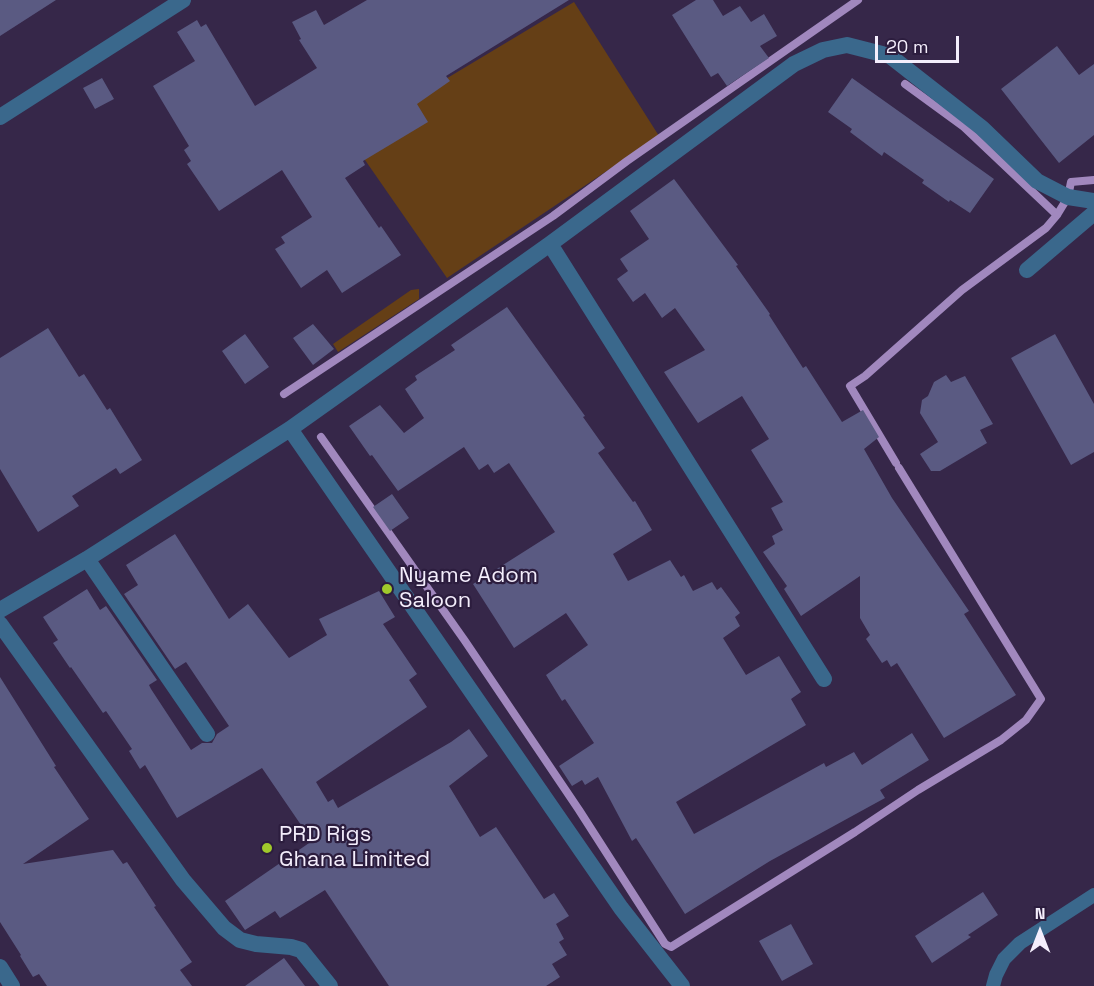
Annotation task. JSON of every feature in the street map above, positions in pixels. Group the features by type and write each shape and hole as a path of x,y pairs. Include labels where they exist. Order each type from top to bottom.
{"street":[{"path":"0,117 183,0"},
{"path":"0,609 87,559 290,429 550,244 794,64 823,50 847,45 891,56 982,128 1037,181 1068,197 1094,201"},
{"path":"1027,270 1094,213"},
{"path":"550,244 824,679"},
{"path":"290,429 621,908 682,986"},
{"path":"87,559 207,734"},
{"path":"0,624 183,880 224,928 240,940 301,950 330,986"},
{"path":"0,967 12,986"}],"lane":[{"path":"993,986 1004,959 1020,943 1094,895"}],"shaded area":[{"path":"574,2 659,136 447,278 349,137"},
{"path":"419,289 419,299 338,352 333,344 411,290"}],"building":[{"path":"0,0 56,0 0,36"},
{"path":"367,0 569,0 446,76 450,81 417,104 428,122 363,161 365,165 345,178 379,228 381,226 401,255 342,293 327,270 301,288 275,249 285,243 281,237 312,217 282,170 219,211 187,164 191,161 184,150 189,146 153,86 195,61 177,32 197,20 201,27 206,24 255,106 317,68 299,40 301,39 292,22 316,10 324,25"},
{"path":"696,0 713,0 723,16 740,6 751,22 764,14 777,36 760,46 769,58 727,86 718,73 711,77 672,15"},
{"path":"1057,46 1079,75 1094,64 1094,135 1059,163 1001,89"},
{"path":"102,78 114,99 95,109 83,88"},
{"path":"852,78 994,179 970,213 950,200 949,202 922,183 924,180 884,152 882,156 850,132 852,129 828,112"},
{"path":"674,179 738,265 736,266 770,314 803,368 806,366 842,422 863,410 879,437 864,449 892,498 969,611 964,614 1016,695 944,738 897,663 891,667 887,660 882,663 866,639 870,635 860,618 860,576 801,616 784,589 787,586 763,552 775,544 772,536 783,530 771,508 783,502 751,450 769,439 742,396 698,423 664,372 705,350 675,308 662,318 645,293 633,302 617,279 628,271 620,259 649,239 630,211"},
{"path":"507,307 585,416 583,417 605,448 598,453 633,502 635,501 652,530 613,554 628,581 670,560 681,577 684,575 693,591 712,582 717,590 721,587 740,613 735,617 740,626 723,638 746,675 779,656 801,692 791,699 806,725 676,802 694,834 824,763 826,767 854,752 862,765 912,733 929,760 880,790 885,798 770,861 685,914 636,838 632,841 598,777 585,785 582,780 572,786 559,766 594,743 565,699 562,701 546,675 588,645 566,613 514,648 473,584 555,532 509,463 494,473 488,464 479,470 464,447 398,491 349,426 380,405 404,433 424,418 405,389 417,380 415,376 455,350 451,345"},
{"path":"313,324 334,349 313,365 293,338"},
{"path":"48,328 79,377 84,374 107,410 110,408 142,460 120,474 116,468 72,496 79,506 38,532 0,469 0,358"},
{"path":"245,334 269,367 245,384 222,351"},
{"path":"1055,334 1094,404 1094,452 1071,465 1011,358"},
{"path":"946,375 951,382 965,376 993,424 980,430 987,443 940,471 931,471 920,454 938,442 920,413 922,400 928,396 934,382"},
{"path":"392,494 409,518 390,531 373,507"},
{"path":"175,534 229,619 248,604 289,658 327,635 319,619 379,591 395,617 383,624 417,674 409,680 427,707 316,782 328,802 333,799 338,808 451,742 469,729 488,756 449,786 480,837 496,827 544,899 554,893 569,916 556,924 564,939 559,942 567,955 552,964 560,977 546,986 389,986 325,890 280,918 275,911 245,930 225,901 312,841 262,768 177,818 145,765 140,769 129,751 132,749 106,711 103,713 53,643 58,640 43,617 87,589 100,610 106,606 157,680 149,685 191,750 202,743 212,743 217,734 229,726 186,662 175,669 124,594 138,585 126,565"},
{"path":"0,677 56,766 54,767 89,819 23,864 113,850 123,864 127,862 156,906 154,907 192,962 180,970 192,986 47,986 39,974 33,977 0,922"},
{"path":"983,892 998,915 968,935 971,937 932,963 915,936"},
{"path":"791,924 813,964 782,981 759,941"},
{"path":"284,958 305,986 245,986"}],"waterway":[{"path":"284,394 553,216 627,161 858,0"},
{"path":"905,84 964,127 1057,215"},
{"path":"896,463 850,386 865,376 962,290 1046,228 1068,197 1071,182 1094,180"},
{"path":"321,437 465,641 579,810 665,944 671,947 1001,740 1026,720 1041,699 899,468"}],"place":[{"name":"Nyame Adom Saloon","path":"387,589"},
{"name":"PRD Rigs Ghana Limited","path":"267,848"}]}
